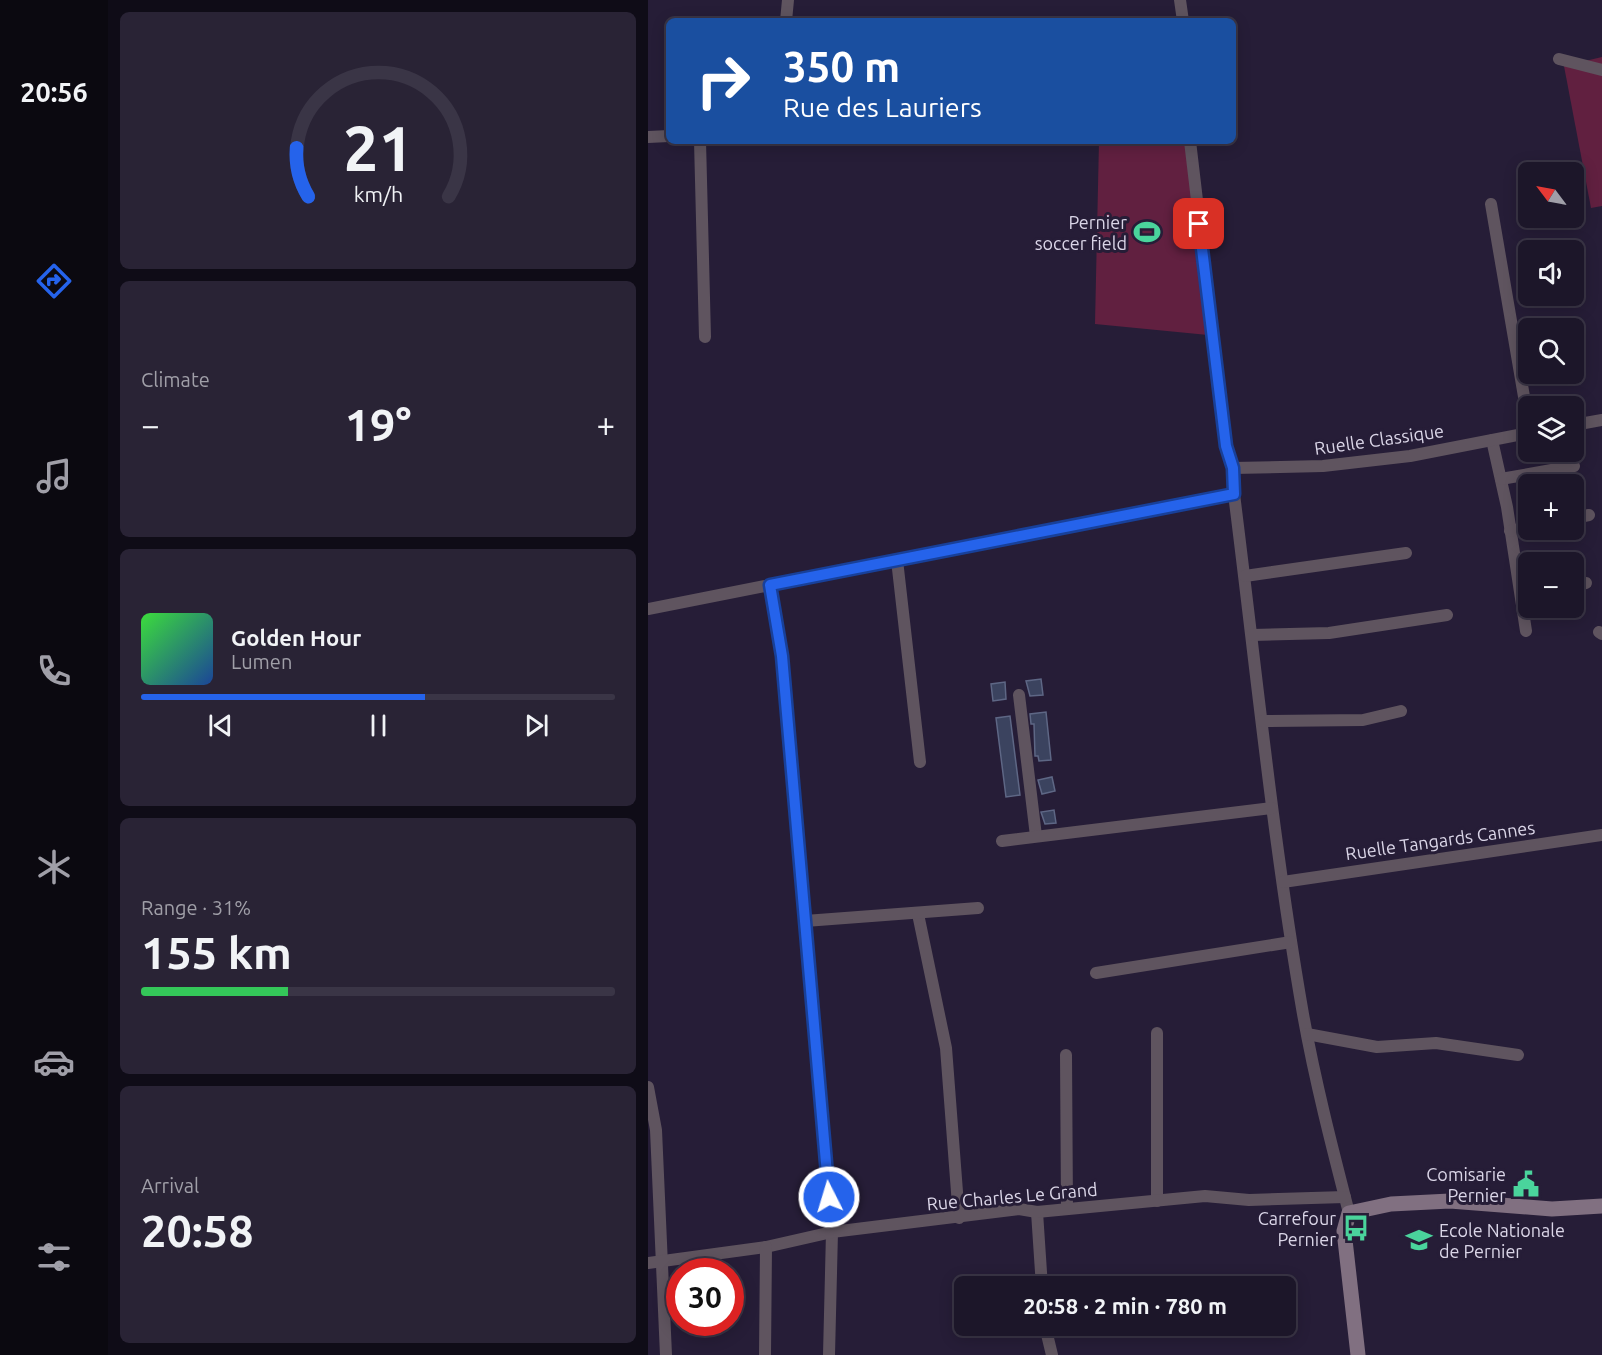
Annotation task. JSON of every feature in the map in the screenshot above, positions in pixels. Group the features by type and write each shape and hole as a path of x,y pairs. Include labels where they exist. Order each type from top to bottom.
{"street":[{"path":"786,18 789,0"},
{"path":"1180,0 1183,18"},
{"path":"1559,59 1602,70"},
{"path":"648,137 666,136"},
{"path":"700,144 705,337"},
{"path":"1190,144 1226,446 1233,468 1234,494 1282,882 1307,1034 1349,1213 1344,1231 1358,1355"},
{"path":"1491,204 1524,396"},
{"path":"1584,423 1602,420"},
{"name":"Ruelle Classique","path":"1233,468 1323,466 1410,456 1518,435"},
{"path":"1492,440 1518,566"},
{"path":"1501,479 1574,466"},
{"path":"648,609 1234,494"},
{"path":"1584,516 1589,515"},
{"path":"1510,531 1518,529"},
{"path":"1245,576 1406,553"},
{"path":"897,560 920,762"},
{"path":"770,585 782,656 832,1232 829,1355"},
{"path":"1252,635 1329,633 1447,615"},
{"path":"1525,618 1526,631"},
{"path":"1018,695 1036,836"},
{"path":"1262,721 1363,720 1401,711"},
{"path":"1002,841 1272,808"},
{"name":"Ruelle Tangards Cannes","path":"1282,882 1602,835"},
{"path":"805,921 978,908"},
{"path":"918,914 946,1048 959,1218"},
{"path":"1096,973 1291,942"},
{"path":"1157,1033 1157,1201"},
{"path":"1307,1034 1377,1047 1436,1043 1518,1055"},
{"path":"1066,1055 1067,1209"},
{"path":"648,1087 656,1130 666,1355"},
{"name":"Rue Charles Le Grand","path":"648,1263 766,1247 832,1232 1019,1209 1037,1212 1205,1197 1249,1200 1345,1197"},
{"path":"1349,1213 1390,1204 1450,1201 1552,1209 1602,1206"},
{"path":"1037,1212 1041,1276"},
{"path":"765,1355 766,1247"},
{"path":"1047,1336 1052,1355"}],"shaded area":[{"path":"1602,57 1602,206 1591,208 1564,66"},
{"name":"Pernier soccer field","path":"1099,144 1186,144 1208,335 1095,324"}],"building":[{"path":"1041,679 1043,695 1030,696 1026,681"},
{"path":"1005,682 1006,699 993,701 991,684"},
{"path":"1046,712 1051,760 1039,761 1038,756 1035,756 1034,724 1031,724 1030,714"},
{"path":"1010,716 1020,795 1006,797 996,718"},
{"path":"1052,777 1055,791 1042,794 1038,780"},
{"path":"1054,810 1056,823 1045,824 1041,812"}],"place":[{"name":"Pernier soccer field","path":"1147,232"},
{"name":"Comisarie Pernier","path":"1526,1184"},
{"name":"Carrefour Pernier","path":"1356,1228"},
{"name":"Ecole Nationale de Pernier","path":"1419,1240"}],"route":[{"path":"829,1197 782,656 770,585 1234,494 1233,468 1226,446 1199,224"}]}
